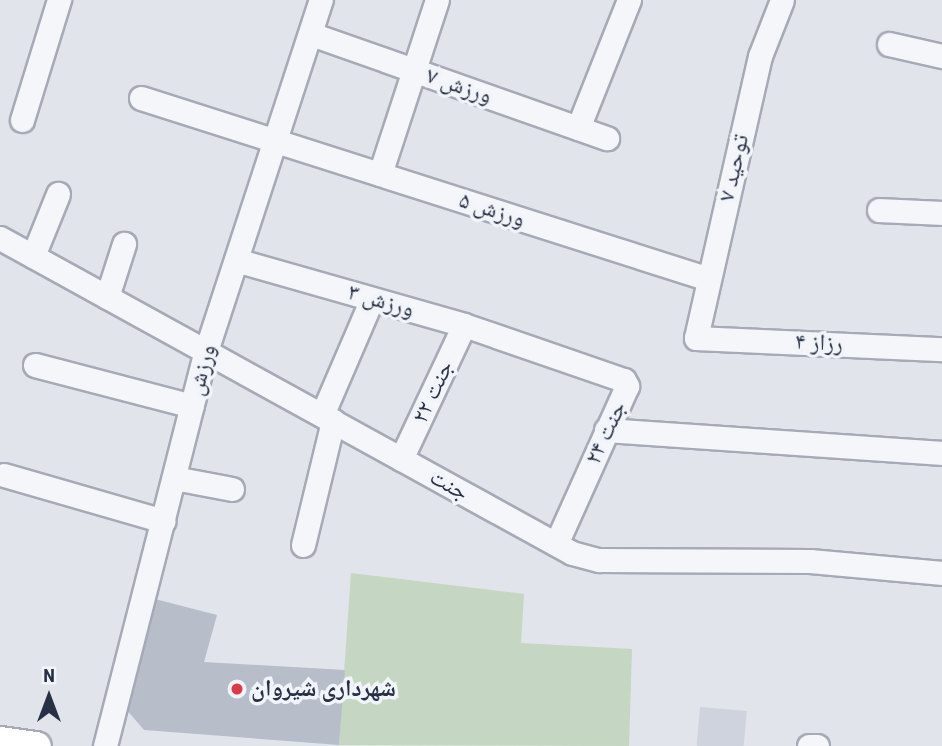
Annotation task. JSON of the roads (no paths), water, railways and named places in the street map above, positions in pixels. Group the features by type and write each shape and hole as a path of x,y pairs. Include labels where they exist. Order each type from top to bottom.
{"main road":[{"path":"0,741 37,746"}],"street":[{"path":"22,120 59,0"},
{"name":"ورزش","path":"105,746 206,351 321,0"},
{"path":"380,174 436,0"},
{"path":"578,128 629,0"},
{"name":"توحید ۷","path":"696,338 760,56 782,0"},
{"name":"ورزش ۷","path":"311,34 607,138"},
{"path":"889,44 942,56"},
{"name":"ورزش ۵","path":"141,98 709,279"},
{"path":"33,256 58,194"},
{"path":"879,210 942,213"},
{"name":"جنت","path":"0,238 556,544 599,560 810,561 942,573"},
{"path":"107,297 124,244"},
{"name":"ورزش ۳","path":"236,260 526,345"},
{"path":"303,545 328,418 372,299"},
{"name":"جنت ۲۲","path":"401,459 464,325"},
{"name":"رزاز ۴","path":"696,338 942,349"},
{"name":"جنت ۲۴","path":"526,345 624,380 627,386 556,544"},
{"path":"35,365 192,406"},
{"path":"606,430 814,441 942,453"},
{"path":"4,475 163,521"},
{"path":"174,478 232,488"},
{"path":"809,746 817,746"}],"place":[{"name":"شهرداری شیروان","path":"237,689"}]}
